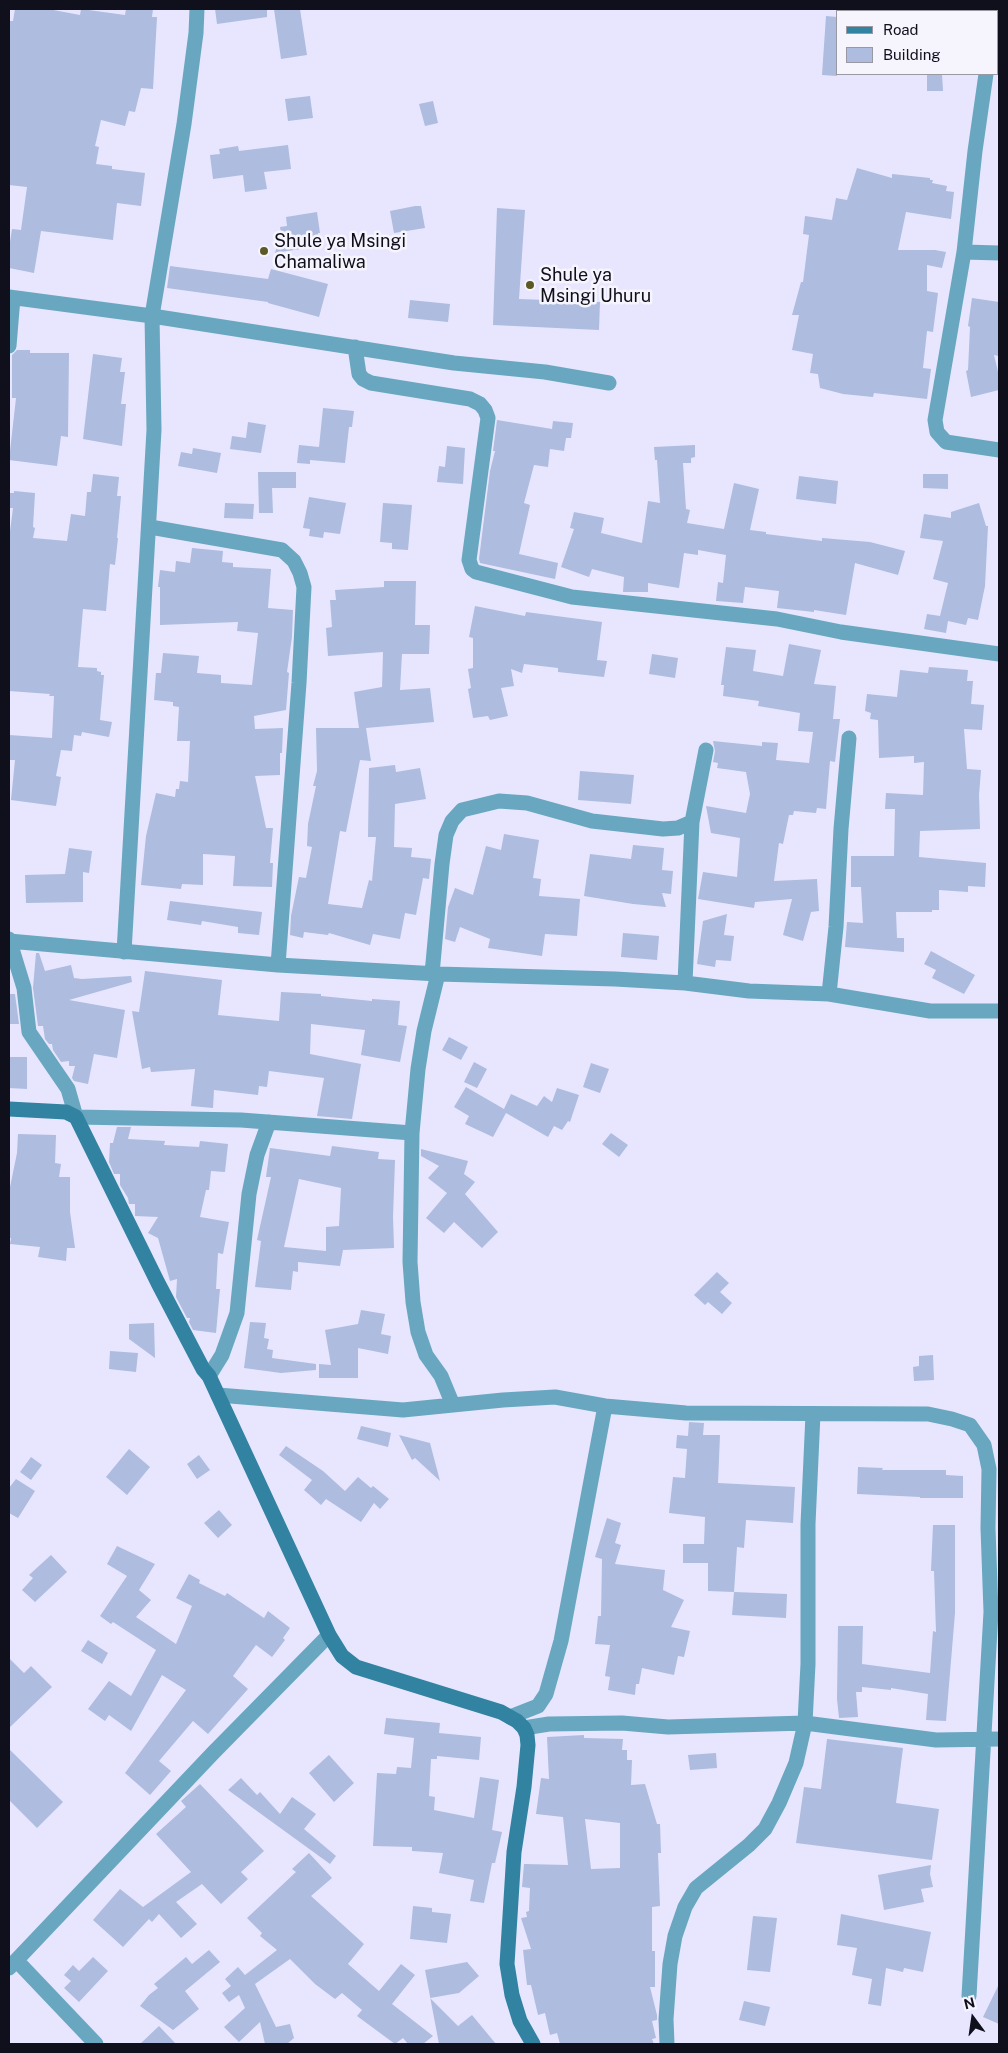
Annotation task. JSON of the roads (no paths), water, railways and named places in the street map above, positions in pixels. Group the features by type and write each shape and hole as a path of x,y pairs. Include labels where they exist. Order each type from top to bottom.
{"main road":[{"path":"9,1108 66,1112 76,1117 154,1275 203,1369 209,1376 328,1635 342,1656 356,1667 501,1712 517,1720 524,1728 528,1744 514,1852 508,1964 512,1995 520,2021 533,2044"}],"street":[{"path":"124,952 150,527 154,420 152,316 184,124 196,33 197,9"},
{"path":"986,75 964,252 935,420 937,432 946,442 999,450"},
{"path":"964,252 999,253"},
{"path":"9,346 11,298 152,316 454,363 544,372 609,384"},
{"path":"355,347 359,374 363,379 371,383 470,399 480,404 485,410 488,418 469,560 472,569 476,572 572,598 777,619 841,632 999,654"},
{"path":"150,527 282,550 294,561 300,573 304,587 299,683 278,965"},
{"path":"829,994 836,927 841,829 849,738"},
{"path":"685,983 692,822 706,750"},
{"path":"453,1405 441,1376 426,1355 418,1332 413,1302 410,1262 412,1133 418,1069 435,974 442,864 446,835 452,820 462,810 499,801 527,803 592,821 623,826 663,829 678,828 692,822"},
{"path":"412,1133 269,1122 76,1117 68,1089 34,1041 30,1032 24,988 9,940 278,965 435,974 685,983 749,991 829,994 930,1011 999,1011"},
{"path":"209,1376 222,1355 237,1312 249,1194 257,1155 269,1122"},
{"path":"218,1395 403,1410 555,1397 605,1406 686,1413 813,1414 861,1412 928,1414 952,1419 970,1426 984,1445 989,1469 988,1528 992,1739 969,1996"},
{"path":"510,1717 538,1706 546,1694 561,1641 605,1406"},
{"path":"667,2044 666,2019 670,1964 675,1936 685,1907 696,1888 766,1829 796,1763 805,1723 808,1664 808,1524 813,1414"},
{"path":"96,2044 13,1964 328,1635"},
{"path":"524,1728 549,1724 622,1723 668,1727 805,1723 936,1740 992,1739"}],"place":[{"name":"Shule ya Msingi Chamaliwa","path":"264,251"},
{"name":"Shule ya Msingi Uhuru","path":"530,285"}]}
